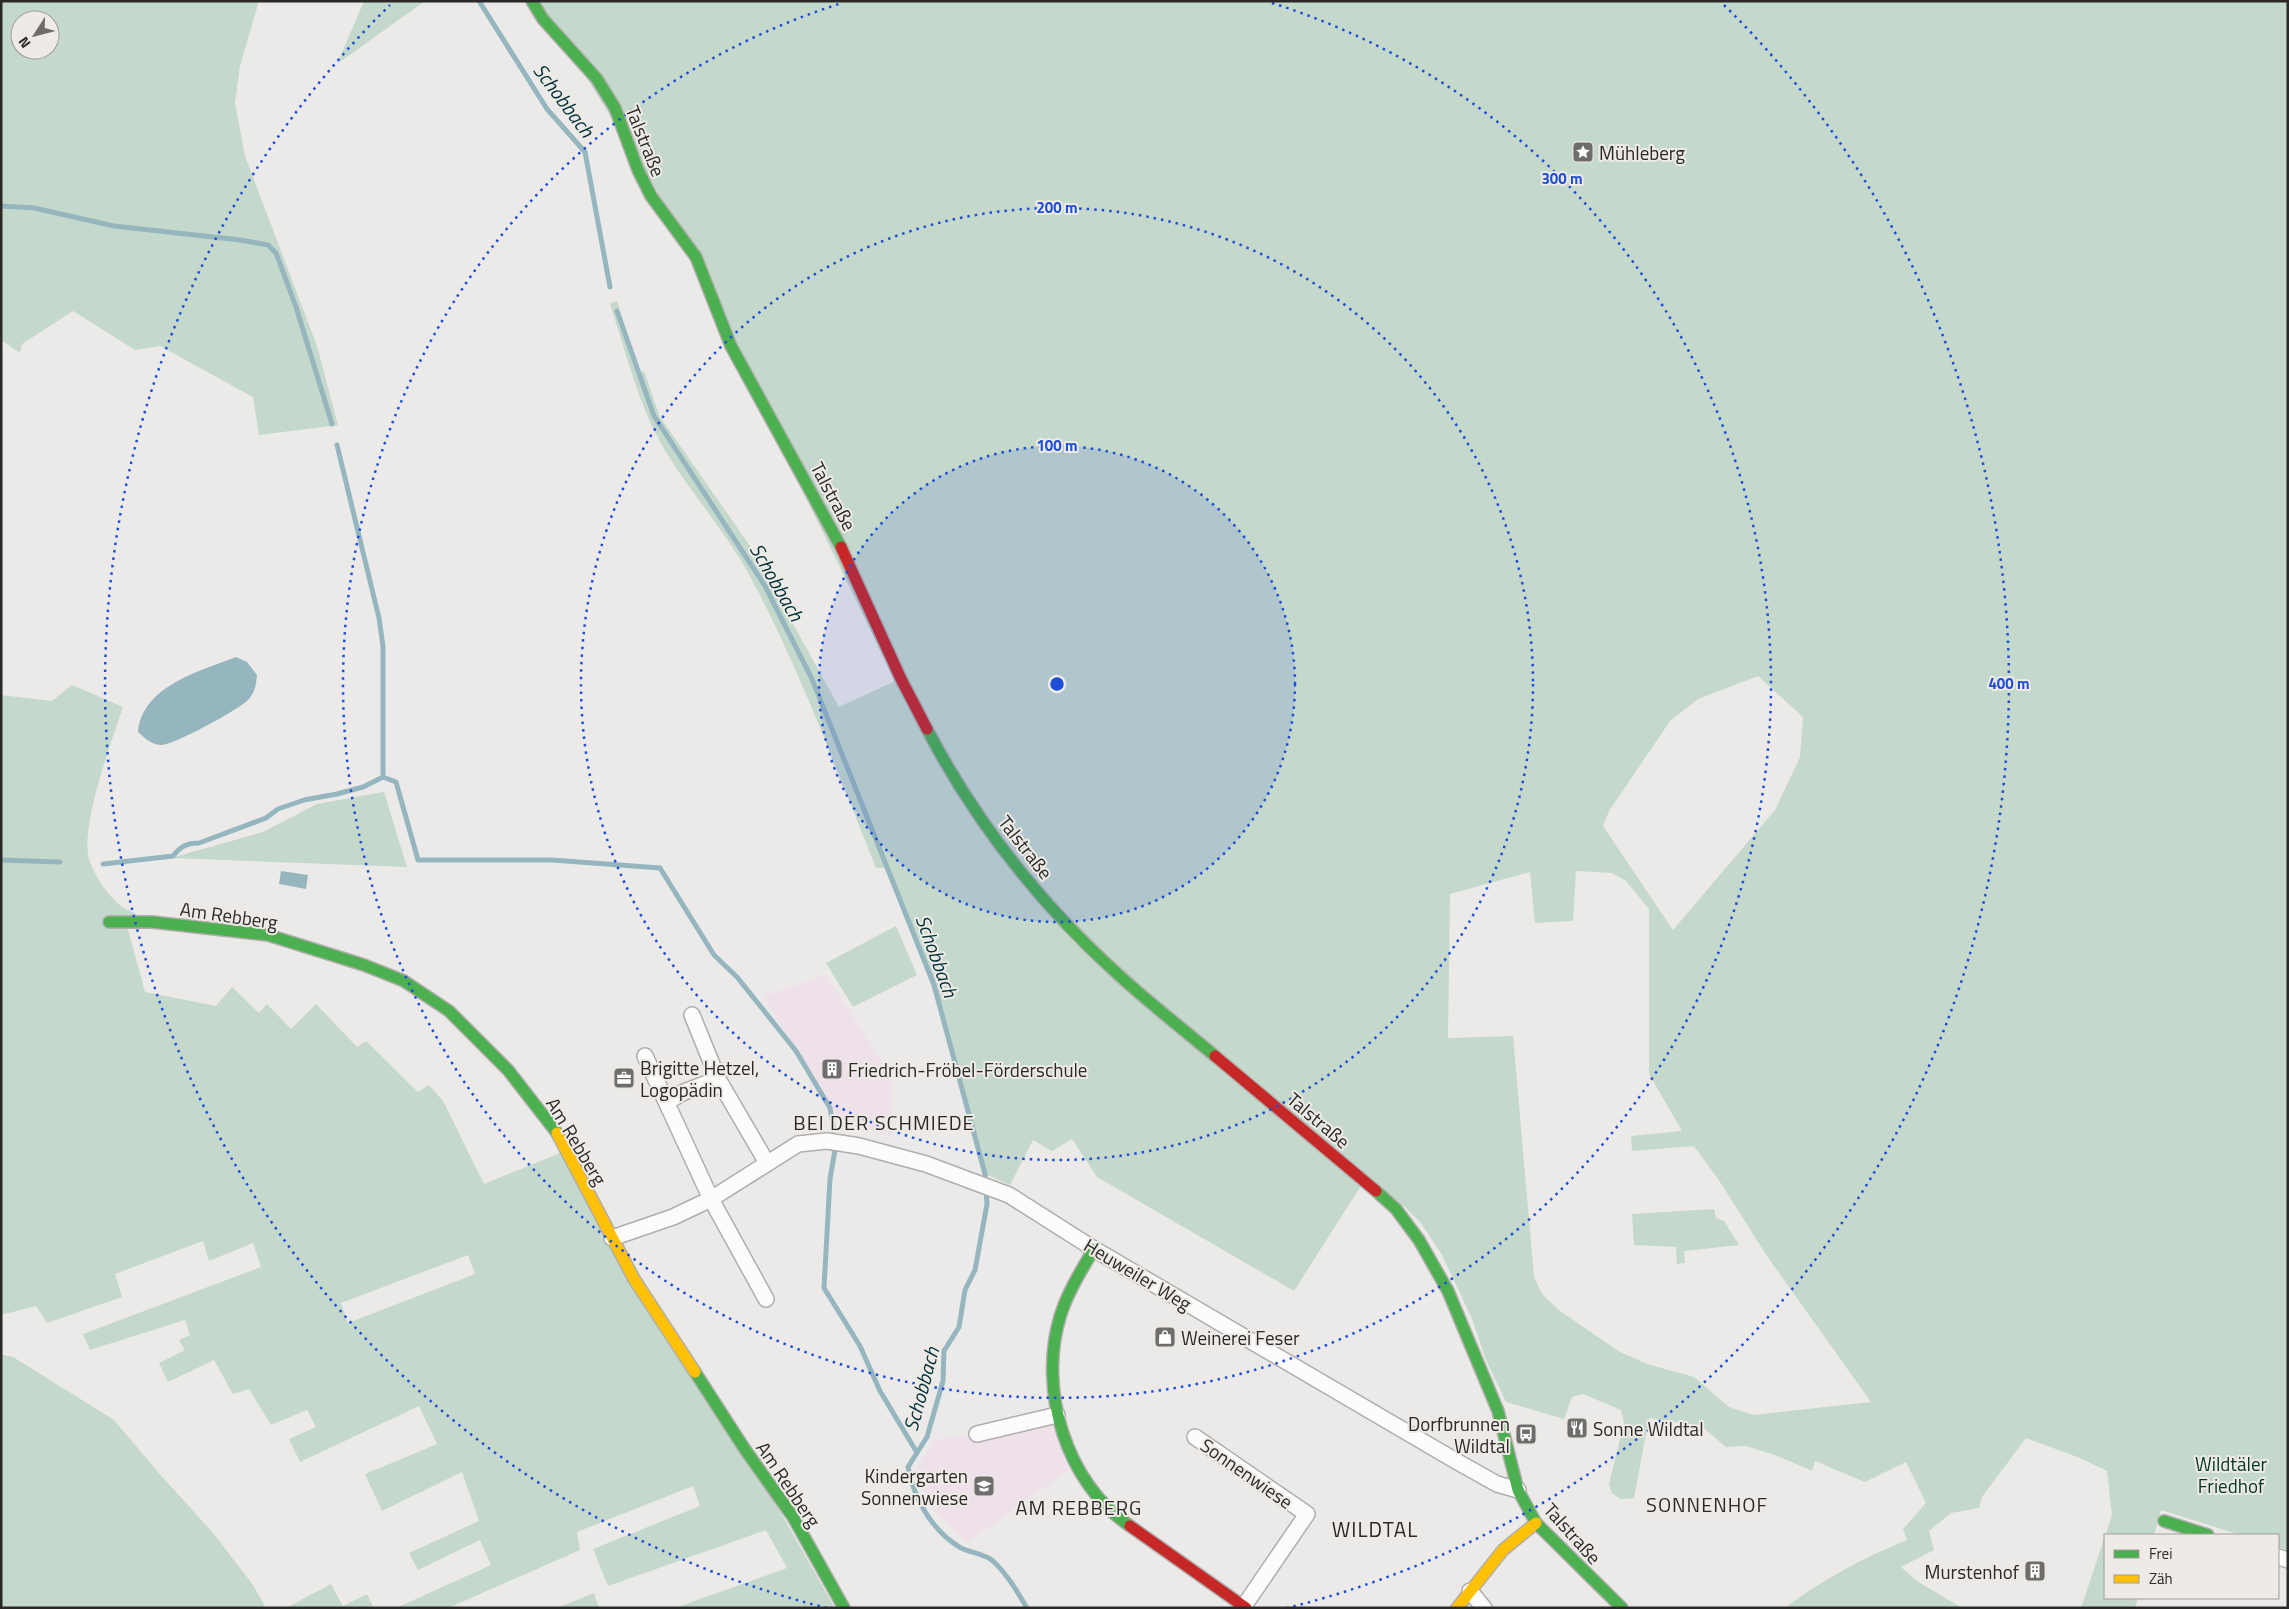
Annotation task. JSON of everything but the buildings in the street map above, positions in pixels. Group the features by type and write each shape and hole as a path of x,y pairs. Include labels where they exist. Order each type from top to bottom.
{"street":[{"name":"Talstraße","path":"532,1 543,19 597,79 615,108 638,170 651,196 696,257 731,346 846,555 901,679 936,746 969,802 1011,859 1064,921 1122,978 1396,1209 1419,1240 1448,1291 1498,1411 1518,1490 1536,1523 1622,1608"},
{"name":"Am Rebberg","path":"109,922 152,922 268,935 364,965 404,981 449,1011 508,1070 541,1110 570,1156 634,1279 793,1517 844,1608"},
{"path":"692,1015 718,1079 766,1163"},
{"path":"645,1056 711,1199 766,1299"},
{"path":"667,1102 684,1092 718,1079"},
{"name":"Heuweiler Weg","path":"612,1238 673,1217 711,1199 798,1144 827,1141 859,1146 926,1164 1009,1195 1094,1249 1456,1461 1497,1484 1518,1490"},
{"name":"Sonnenwiese","path":"1094,1249 1071,1290 1057,1327 1052,1370 1054,1402 1063,1440 1085,1479 1108,1510 1179,1564 1245,1607 1307,1514 1195,1437"},
{"path":"977,1434 1057,1416"},
{"path":"2164,1521 2205,1534"},
{"path":"1457,1608 1523,1531 1536,1523"},
{"path":"1470,1591 1484,1608"}],"shaded area":[{"path":"826,975 892,1078 893,1137 839,1121 764,996"},
{"name":"Kindergarten Sonnenwiese","path":"1051,1421 1068,1470 967,1543 926,1502 918,1466 934,1440"}],"green space":[{"path":"1,1 259,1 240,66 235,103 245,156 317,346 338,425 259,435 253,397 160,346 135,350 73,311 22,344 20,353 1,340"},
{"path":"364,1 425,1 337,64"},
{"name":"Wildtäler Friedhof","path":"539,1 2288,1 2288,1550 2279,1547 2279,1534 2237,1534 2161,1510 2154,1534 2105,1534 2112,1515 2107,1471 2080,1458 2026,1438 1982,1497 1979,1508 1951,1513 1929,1531 1934,1550 1901,1567 1917,1581 1962,1608 1785,1608 1813,1588 1844,1570 1907,1540 1903,1529 1926,1503 1906,1462 1865,1482 1815,1461 1812,1471 1778,1456 1746,1446 1726,1447 1701,1426 1649,1418 1634,1498 1621,1499 1612,1493 1609,1484 1624,1423 1621,1410 1583,1394 1572,1397 1564,1419 1506,1402 1486,1360 1472,1319 1442,1255 1421,1223 1404,1206 1362,1184 1294,1291 1097,1177 1072,1139 1052,1151 1033,1140 1010,1185 985,1174 934,985 887,867 876,868 787,650 752,580 740,559 683,478 657,437 632,374 610,304 617,301 639,373 644,371 660,417 750,546 839,707 895,681 657,191","holes":["1758,676 1803,717 1800,757 1775,810 1673,930 1603,826 1609,811 1670,721 1698,699","1576,871 1612,873 1626,881 1649,909 1649,1074 1682,1131 1631,1136 1632,1151 1694,1146 1718,1179 1767,1256 1871,1402 1754,1415 1729,1407 1694,1377 1647,1364 1620,1352 1560,1311 1542,1294 1534,1277 1513,1036 1448,1038 1450,894 1530,872 1535,923 1573,921"]},
{"path":"72,685 123,707 92,808 88,848 90,862 109,894 124,908 152,922 127,926 145,992 216,1006 232,987 259,1013 267,1004 291,1029 316,1004 357,1047 366,1041 418,1092 429,1085 443,1101 484,1184 565,1151 732,1427 835,1608 675,1608 787,1568 766,1530 608,1586 593,1549 700,1506 693,1486 577,1532 580,1550 448,1608 396,1608 491,1565 480,1540 418,1570 409,1553 479,1521 462,1472 382,1511 365,1474 437,1444 419,1406 300,1462 289,1439 316,1427 307,1410 271,1425 249,1389 233,1394 214,1360 168,1382 159,1363 185,1350 179,1340 190,1335 185,1320 90,1350 83,1334 261,1267 253,1243 209,1261 203,1241 115,1274 122,1297 47,1323 36,1306 1,1315 1,695 52,701","holes":["468,1255 475,1274 348,1323 341,1303"]},
{"path":"384,792 407,867 171,858 263,832 317,804"},
{"path":"896,926 917,975 853,1007 826,963"},
{"path":"1714,1209 1716,1218 1724,1221 1739,1245 1684,1251 1685,1263 1677,1264 1676,1247 1634,1245 1632,1214"},
{"path":"1,1354 13,1357 114,1420 214,1534 253,1585 266,1608 1,1608"},
{"path":"2104,1539 2104,1599 2138,1599 2135,1608 2081,1608"},
{"path":"331,1584 343,1606 367,1594 374,1608 286,1608"},
{"path":"594,1593 599,1608 557,1608"}],"water":[{"path":"236,657 247,662 257,675 252,695 242,705 206,726 161,745 148,740 138,732 142,716 150,703 161,692 175,682 190,675"},
{"path":"281,871 308,875 306,889 279,884"}],"waterway":[{"name":"Schobbach","path":"479,1 547,109 585,152 610,287"},
{"path":"1,206 34,208 114,226 240,240 268,245 276,253 296,307 332,424"},
{"name":"Schobbach","path":"617,311 654,416 765,586 812,679 934,985 985,1174 987,1204 975,1270 965,1290 959,1327 944,1351 943,1381 927,1437 908,1467 920,1502 941,1533 961,1548 993,1561 1016,1589 1027,1608"},
{"path":"337,445 379,618 383,646 383,777 396,782 418,860 552,860 660,868 714,955 737,977 796,1051 830,1108 834,1130"},
{"path":"103,864 173,856 184,846 199,843 266,818 278,809 304,800 363,787 383,777"},
{"path":"1,860 60,862"},
{"path":"835,1150 830,1179 824,1288 860,1346 880,1391 916,1451"}],"traffic: fast":[{"path":"532,1 543,19 597,79 615,108 638,170 651,196 696,257 731,346 841,547"},
{"path":"927,729 967,798 990,831 1039,893 1093,951 1122,978 1215,1056"},
{"path":"109,922 152,922 268,935 364,965 404,981 449,1011 508,1070 557,1133"},
{"path":"1376,1191 1396,1209 1419,1240 1448,1291 1498,1411 1518,1490 1536,1523 1622,1608"},
{"path":"1094,1249 1070,1291 1060,1317 1054,1345 1053,1374 1056,1404 1063,1433 1074,1460 1089,1485 1108,1508 1130,1526"},
{"path":"695,1372 744,1448 793,1517 844,1608"},
{"path":"2164,1521 2205,1534"}],"traffic: slow":[{"path":"557,1133 634,1279 695,1372"},
{"path":"1457,1608 1503,1550 1536,1523"}],"traffic: jam":[{"path":"841,547 901,679 927,729"},
{"path":"1215,1056 1376,1191"},
{"path":"1130,1526 1246,1608"}],"place":[{"name":"Mühleberg","path":"1583,152"},
{"name":"Friedrich-Fröbel-Förderschule","path":"832,1069"},
{"name":"Brigitte Hetzel, Logopädin","path":"624,1078"},
{"name":"Weinerei Feser","path":"1165,1337"},
{"name":"Sonne Wildtal","path":"1577,1428"},
{"name":"Dorfbrunnen Wildtal","path":"1526,1434"},
{"name":"Kindergarten Sonnenwiese","path":"984,1486"},
{"name":"Murstenhof","path":"2035,1571"}],"district":[{"name":"BEI DER SCHMIEDE","path":"884,1122"},
{"name":"SONNENHOF","path":"1707,1504"},
{"name":"AM REBBERG","path":"1079,1507"},
{"name":"WILDTAL","path":"1375,1529"}]}
